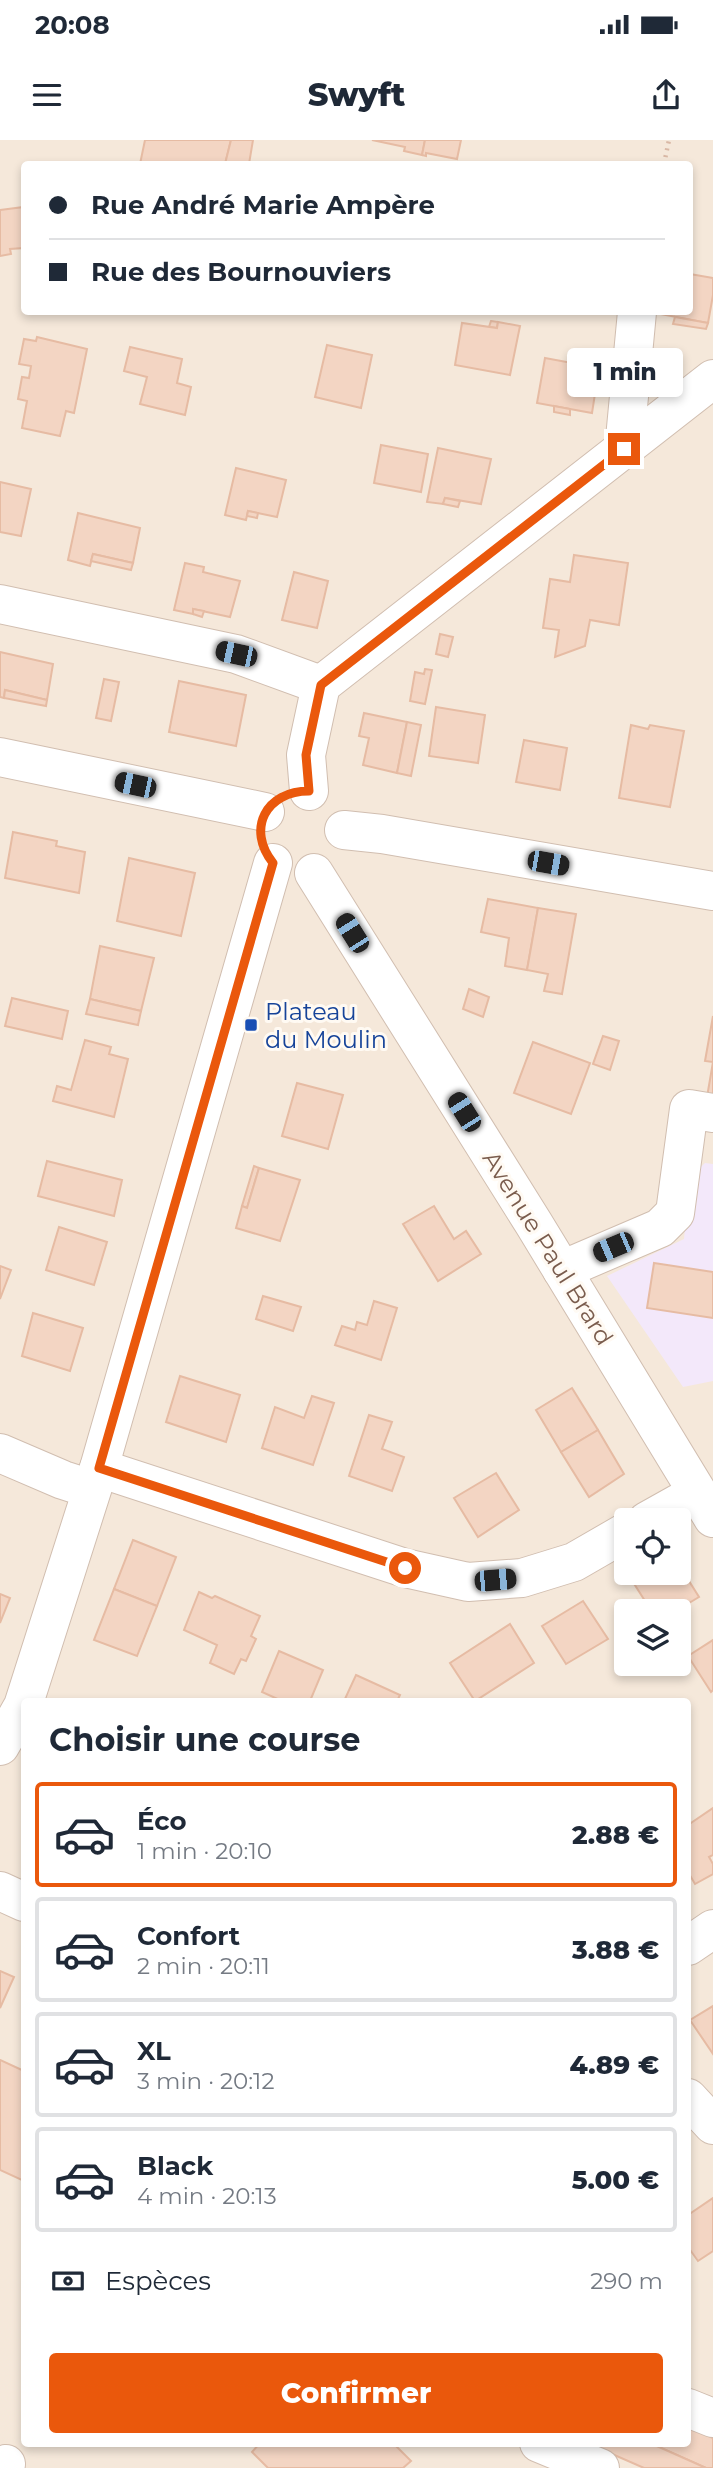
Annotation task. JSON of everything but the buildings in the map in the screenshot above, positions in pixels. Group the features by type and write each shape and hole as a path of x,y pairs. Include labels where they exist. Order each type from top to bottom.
{"street":[{"path":"624,449 637,315"},
{"path":"309,791 306,755 321,685 713,379"},
{"path":"0,604 236,654 321,685"},
{"path":"0,757 265,812"},
{"path":"296,791 309,791 333,804 341,817 343,844 326,867 314,873 299,874 286,871 273,863 265,852 261,825 265,812 273,802 296,791"},
{"path":"344,830 713,891"},
{"path":"26,1698 95,1479 273,863"},
{"name":"Avenue Paul Brard","path":"314,873 705,1505"},
{"path":"562,1270 660,1228 675,1213 689,1109 713,1113"},
{"path":"0,1453 63,1480 95,1479 405,1568 468,1582 522,1578 574,1562 614,1539"},
{"path":"0,1746 21,1709"},
{"path":"0,1891 21,1901"},
{"path":"691,1944 713,1929"},
{"path":"691,2101 713,2125"},
{"path":"691,2409 713,2418"},
{"path":"549,2447 600,2468"}],"path":[{"path":"665,161 669,140"}],"shaded area":[{"path":"0,140 713,140 713,2468 0,2468"},
{"path":"705,1163 713,1164 713,1381 683,1387 607,1276 684,1239 690,1177"}],"place":[{"name":"Plateau du Moulin","path":"251,1025"}],"route":[{"path":"405,1568 99,1468 273,863 265,852 261,825 265,812 273,802 296,791 309,791 306,755 321,685 624,449"}]}
